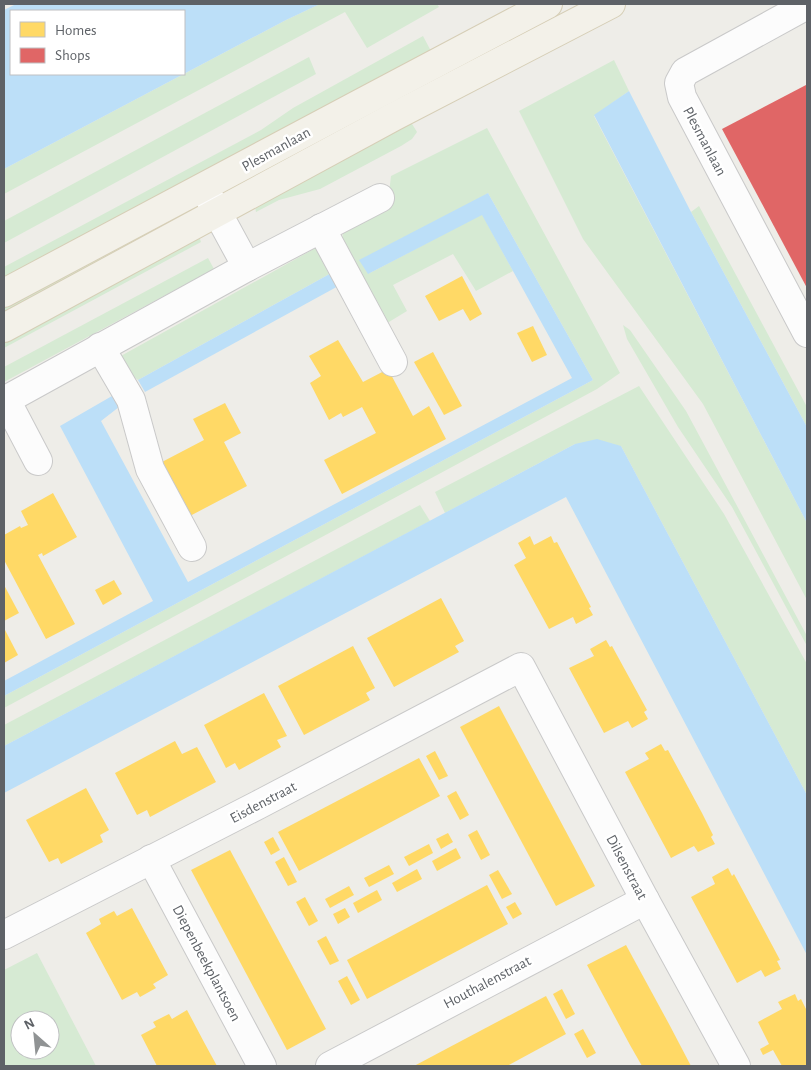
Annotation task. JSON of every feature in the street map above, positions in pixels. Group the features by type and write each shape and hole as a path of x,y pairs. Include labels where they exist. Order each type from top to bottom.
{"main road":[{"name":"Plesmanlaan","path":"4,294 484,36 548,4"},
{"name":"Plesmanlaan","path":"4,328 396,116 611,4"}],"street":[{"name":"Plesmanlaan","path":"807,5 685,72 679,83 682,97 807,333"},
{"path":"204,188 247,267"},
{"path":"38,461 5,401 247,267 380,198"},
{"path":"321,228 393,362"},
{"path":"100,347 131,400 150,469 192,547"},
{"name":"Eisdenstraat","path":"4,935 521,667"},
{"name":"Dilsenstraat","path":"521,667 644,900 736,1066"},
{"name":"Diepenbeekplantsoen","path":"151,859 262,1066"},
{"name":"Houthalenstraat","path":"330,1066 644,900"}],"green space":[{"path":"320,4 437,4 439,7 367,48 345,12 4,194 4,169 286,20"},
{"path":"423,36 432,53 4,281 4,267 261,130 293,108"},
{"path":"309,57 316,74 4,243 4,221"},
{"path":"614,60 629,91 594,116 807,523 807,600 703,404 583,239 519,111"},
{"path":"409,119 417,132 412,139 401,146 320,189 279,200 256,212 254,202"},
{"path":"487,128 620,373 597,389 4,708 4,696 593,380 488,193 368,274 482,214 513,271 476,291 453,254 393,285 407,311 384,325 342,239 343,233 348,227 388,203 391,176"},
{"path":"699,206 807,407 807,427 691,212"},
{"path":"169,218 172,225 4,315 4,306"},
{"path":"199,236 201,242 4,348 4,341"},
{"path":"321,245 335,271 138,380 123,368 119,357"},
{"path":"208,258 214,269 4,382 4,367"},
{"path":"623,325 630,330 686,411 807,636 807,646 732,507 678,427 627,339"},
{"path":"639,386 724,514 807,664 807,795 621,446 575,444 445,513 435,492"},
{"path":"420,505 430,521 4,746 4,725"},
{"path":"37,953 96,1066 4,1066 4,970"}],"water":[{"path":"16,4 320,4 185,73 185,10 10,10 10,75 182,75 4,169 4,10"},
{"path":"629,91 691,212 807,427 807,523 594,115"},
{"path":"488,193 593,380 4,696 4,681 153,601 60,426 112,396 119,407 101,421 188,582 572,378 482,215 368,274 359,260"},
{"path":"335,271 342,284 145,392 138,380"},
{"path":"597,439 621,446 807,795 807,955 566,497 4,793 4,746 575,444"}],"building: Homes":[{"path":"462,276 482,314 470,321 463,309 439,321 425,296"},
{"path":"533,326 547,355 532,362 517,333"},
{"path":"338,340 363,382 388,369 413,416 429,406 446,439 342,494 324,460 376,433 362,407 343,417 341,413 329,420 310,383 321,376 309,356"},
{"path":"433,352 462,406 444,415 414,362"},
{"path":"225,403 241,433 224,442 247,486 188,517 160,463 204,440 193,419"},
{"path":"53,493 77,537 43,556 42,553 38,555 75,624 46,639 4,560 4,535 20,526 21,528 28,525 21,511"},
{"path":"530,536 534,545 551,536 554,543 557,542 591,607 589,608 593,615 576,624 573,617 549,629 514,565 526,558 518,543"},
{"path":"114,580 122,594 103,605 95,590"},
{"path":"4,585 19,613 4,621"},
{"path":"441,598 464,641 455,646 459,652 394,687 367,638"},
{"path":"4,628 18,655 4,663"},
{"path":"606,640 610,647 612,646 647,710 644,712 648,719 632,728 628,721 604,733 569,668 594,656 590,649"},
{"path":"353,646 375,688 366,693 370,700 304,735 278,686"},
{"path":"264,693 287,736 277,740 281,747 239,770 235,763 226,768 204,725"},
{"path":"499,706 595,886 556,906 460,727"},
{"path":"175,741 182,754 197,747 216,782 150,817 147,810 137,815 115,773"},
{"path":"661,744 665,751 668,750 713,835 711,837 715,844 698,852 694,846 671,858 625,772 649,759 645,753"},
{"path":"435,751 448,776 439,780 426,756"},
{"path":"419,758 440,796 299,871 278,832"},
{"path":"86,788 109,830 100,835 103,842 61,864 58,858 49,862 26,820"},
{"path":"456,791 469,815 460,820 447,796"},
{"path":"477,830 490,855 481,860 468,835"},
{"path":"448,833 453,842 441,849 436,839"},
{"path":"273,837 280,850 271,855 264,842"},
{"path":"429,844 433,853 409,866 404,857"},
{"path":"456,848 461,858 437,871 432,861"},
{"path":"230,850 326,1029 287,1050 191,870"},
{"path":"284,857 297,882 288,886 275,862"},
{"path":"389,865 394,874 369,887 364,878"},
{"path":"728,868 732,876 734,874 780,960 777,961 781,969 765,977 761,970 737,983 691,897 715,884 712,877"},
{"path":"417,869 422,879 397,892 392,883"},
{"path":"498,870 512,894 502,899 489,875"},
{"path":"487,885 508,924 367,999 347,960"},
{"path":"349,886 354,895 330,908 325,899"},
{"path":"377,890 382,900 358,913 353,903"},
{"path":"305,897 318,921 309,926 296,902"},
{"path":"515,902 522,914 513,919 506,907"},
{"path":"132,908 168,975 153,984 156,988 140,997 137,992 122,1000 86,933 101,924 99,919 114,911 117,916"},
{"path":"345,908 350,917 338,924 333,914"},
{"path":"326,936 339,961 330,965 317,941"},
{"path":"626,945 691,1066 642,1066 587,965"},
{"path":"347,976 360,1000 351,1005 338,981"},
{"path":"562,989 575,1014 566,1019 553,994"},
{"path":"795,994 798,1001 801,999 807,1011 807,1066 782,1066 773,1050 763,1055 760,1049 769,1044 758,1022 782,1009 778,1002"},
{"path":"546,996 566,1034 507,1066 414,1066"},
{"path":"187,1010 217,1066 157,1066 141,1035 156,1027 153,1022 169,1014 172,1019"},
{"path":"583,1029 596,1053 587,1058 574,1034"}],"building: Shops":[{"path":"806,85 807,88 807,288 722,129"}]}
